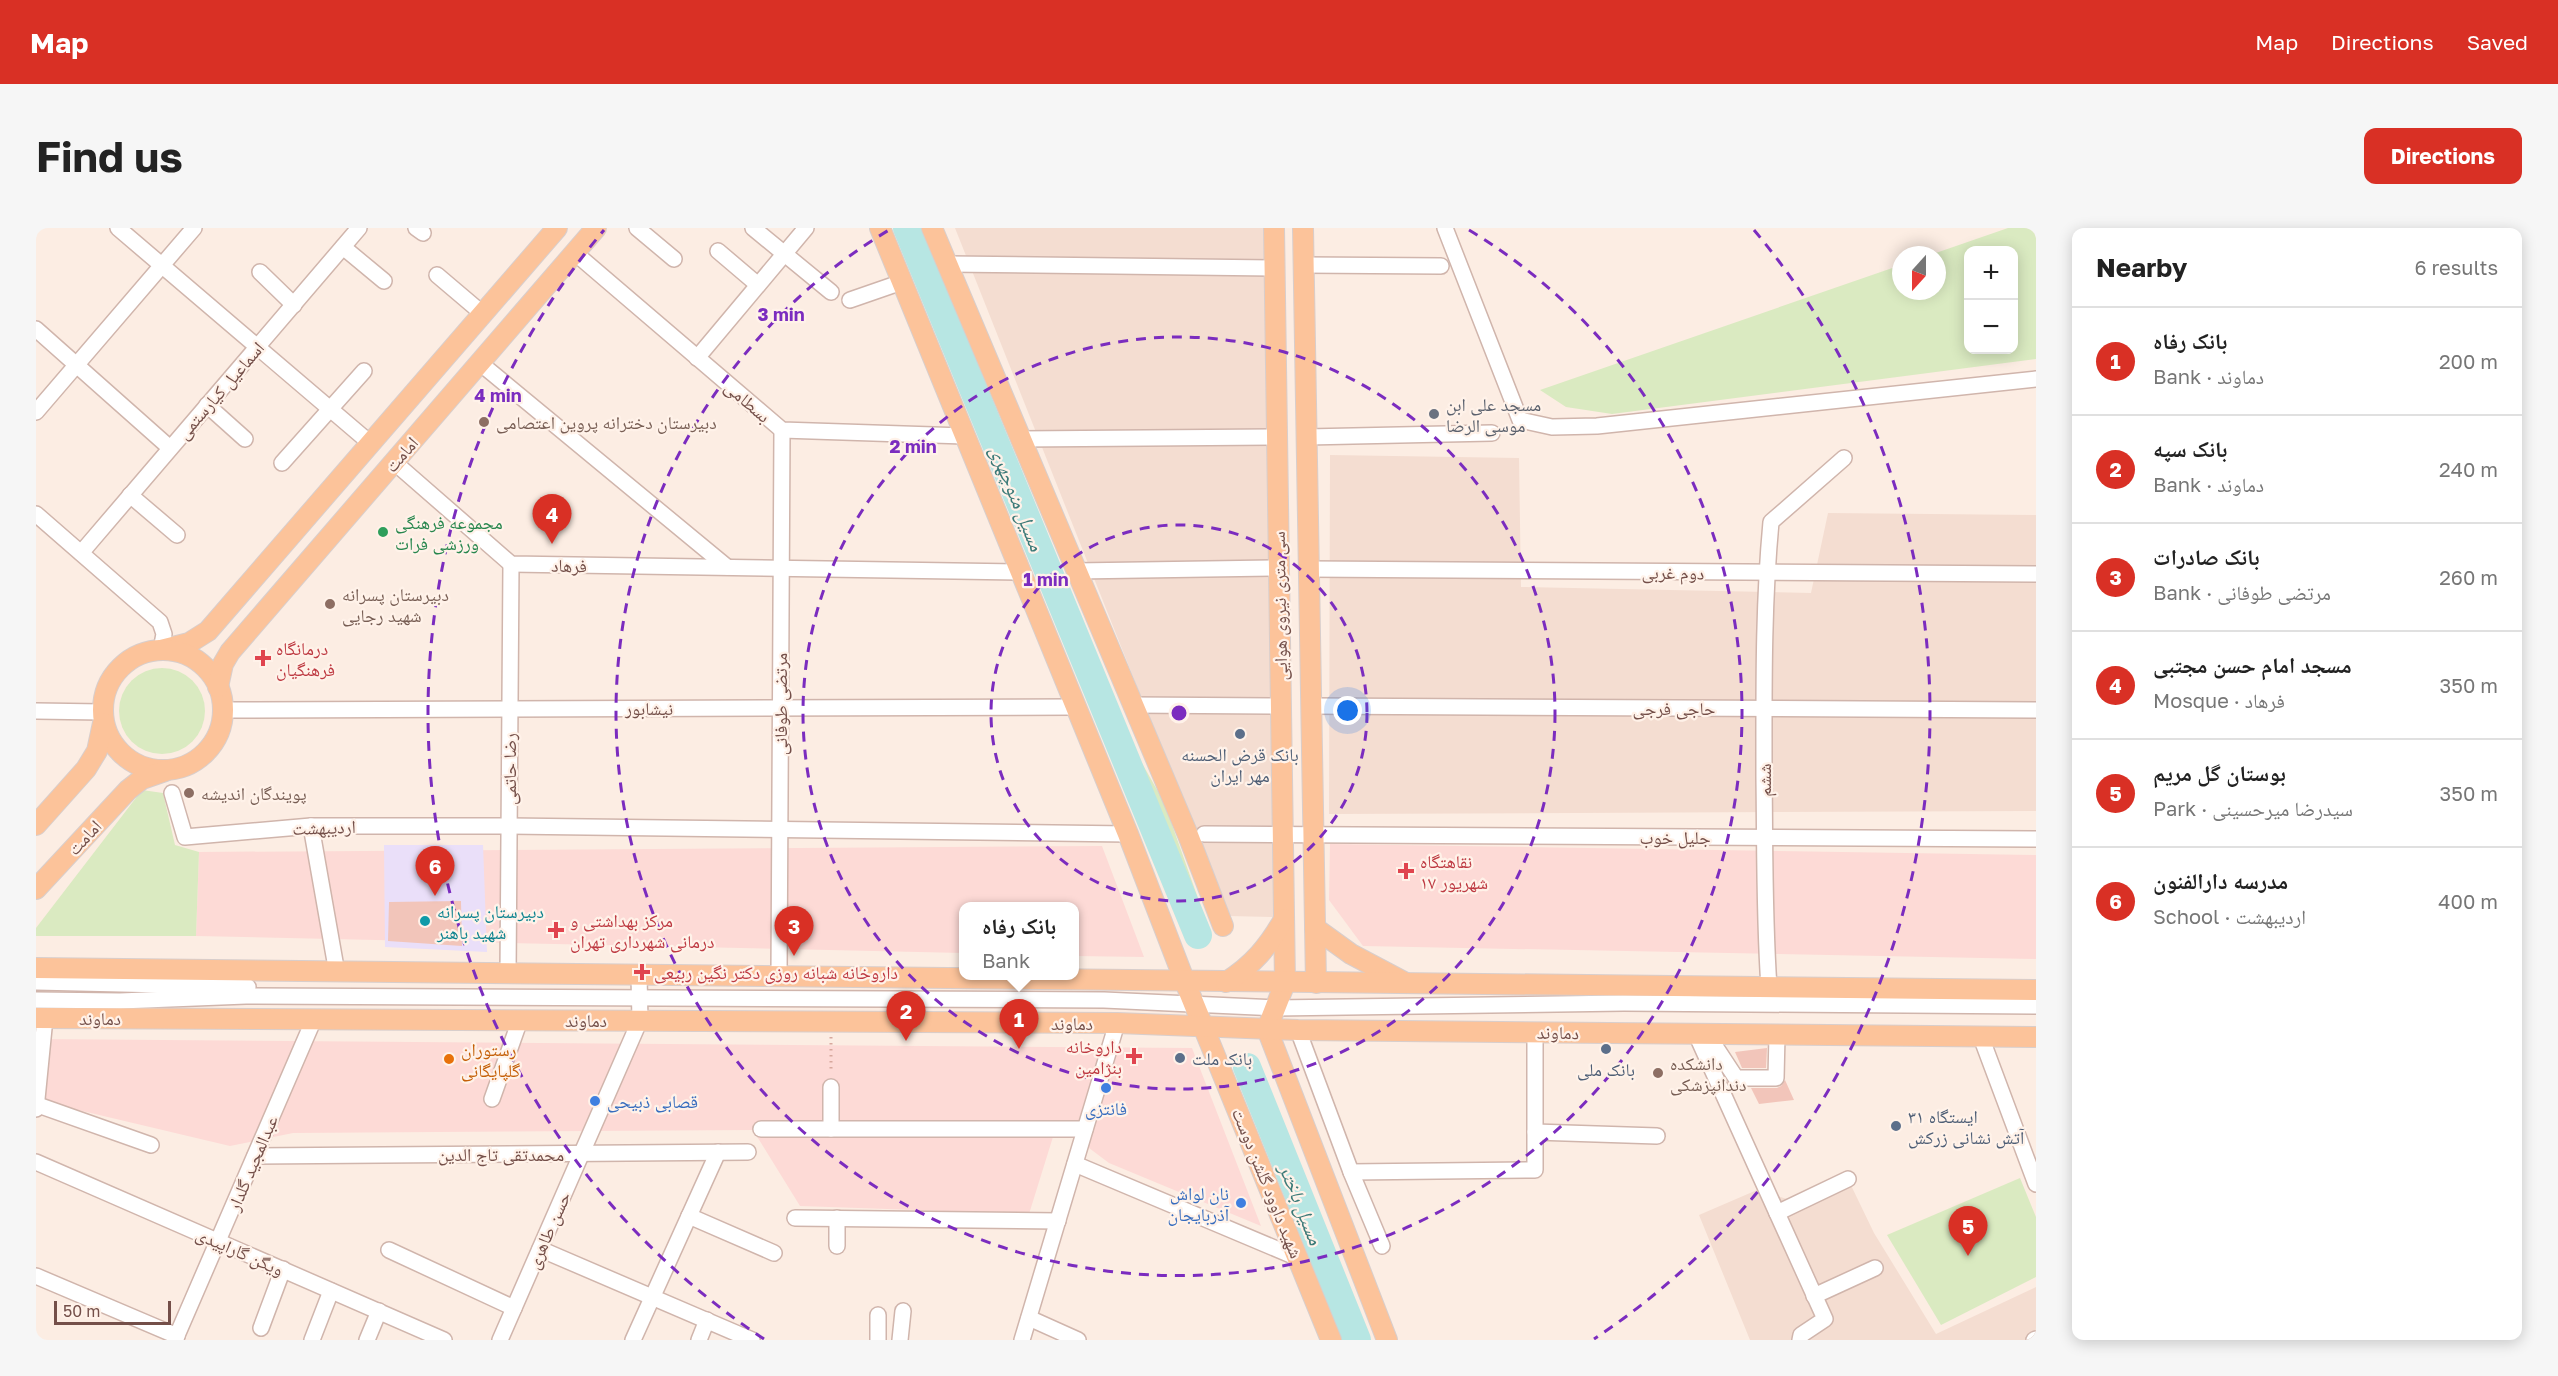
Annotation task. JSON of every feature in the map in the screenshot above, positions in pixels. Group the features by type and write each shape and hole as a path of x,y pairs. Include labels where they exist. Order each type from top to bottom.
{"main road":[{"name":"امامت","path":"218,687 230,652 596,228"},
{"path":"880,228 1128,834 1189,992"},
{"path":"932,228 1132,705 1196,835 1223,926"},
{"name":"سی متری نیروی هوایی","path":"1274,228 1284,920 1281,994"},
{"name":"سی متری نیروی هوایی","path":"1303,228 1316,983"},
{"name":"امامت","path":"161,650 189,643 208,631 483,314 553,229"},
{"path":"36,825 86,769 97,751 105,693 113,676 126,662 143,654 161,650 179,652 195,660 208,672 218,687 223,710 220,728 212,745 200,758 183,767 165,771 144,768 126,758 111,743 103,717"},
{"name":"امامت","path":"36,889 128,790 142,779 165,771"},
{"path":"36,968 779,977 1189,992 1226,982 1246,969 1272,940 1284,920"},
{"path":"1315,928 1351,954 1409,984"},
{"path":"1226,982 1281,994 1316,983 2036,990"},
{"name":"شهید داوود گلشن دوست","path":"1189,992 1331,1340"},
{"path":"1281,994 1267,1029 1387,1340"},
{"name":"دماوند","path":"39,1012 314,1019 1117,1023 1298,1030 2036,1036"}],"street":[{"path":"118,228 370,443"},
{"path":"36,412 194,228"},
{"name":"اسماعیل کیارستمی","path":"81,553 359,228"},
{"path":"637,228 674,259"},
{"path":"753,228 831,292"},
{"path":"697,358 806,228"},
{"path":"1445,228 1520,420 1552,427 1597,426 2036,379"},
{"path":"343,247 384,281"},
{"path":"718,251 758,285"},
{"name":"بسطامی","path":"575,253 782,430 964,436"},
{"path":"948,264 1275,268"},
{"path":"1304,266 1441,266"},
{"path":"260,272 294,304"},
{"path":"437,275 483,314"},
{"path":"850,300 902,282"},
{"path":"36,329 170,448"},
{"path":"480,363 727,567"},
{"path":"282,463 364,371"},
{"path":"207,405 245,439"},
{"name":"مرتضی طوفانی","path":"779,977 782,430"},
{"path":"1307,437 1492,433"},
{"path":"1020,439 1277,437"},
{"name":"ششم","path":"1769,987 1764,837 1764,709 1766,573 1771,522 1844,458"},
{"path":"394,462 511,564"},
{"path":"130,495 177,535"},
{"path":"36,514 160,622 164,634 161,650"},
{"name":"فرهاد","path":"511,564 1022,572"},
{"name":"رضا حاتمی","path":"508,975 511,564"},
{"path":"1076,571 1279,568"},
{"name":"دوم غربی","path":"1309,568 2036,574"},
{"path":"1132,705 1281,706"},
{"name":"حاجی فرجی","path":"1311,706 2036,710"},
{"name":"نیشابور","path":"223,710 1075,707"},
{"path":"36,711 103,717"},
{"name":"اردیبهشت","path":"172,793 185,837 310,826 509,826 1128,834"},
{"path":"310,826 337,973"},
{"name":"جلیل خوب","path":"1196,835 2036,839"},
{"path":"639,976 640,1020"},
{"path":"36,982 280,988 1189,992 1624,1003 2036,1006"},
{"path":"151,1145 37,1107 39,1012 120,1001 246,996 1092,999 1189,992"},
{"path":"1281,994 2036,998"},
{"name":"عبدالمجید گلدار","path":"176,1338 314,1019"},
{"path":"492,1099 520,1020"},
{"name":"حسن طاهری","path":"500,1340 640,1020"},
{"path":"1022,1340 1117,1023"},
{"path":"1298,1030 1351,1172 1382,1246"},
{"path":"1351,1172 1535,1170 1535,1032"},
{"path":"1702,1034 1736,1078 1776,1078 1777,1035"},
{"path":"1702,1034 1824,1319 1801,1335 1800,1340"},
{"path":"1981,1037 2036,1184"},
{"path":"831,1087 831,1129"},
{"path":"761,1129 1085,1129"},
{"path":"1535,1132 1657,1136"},
{"path":"633,1340 718,1152"},
{"name":"محمدتقی تاج الدین","path":"255,1156 748,1152"},
{"name":"ویگن گاراپیدی","path":"36,1161 444,1340"},
{"path":"1075,1164 1298,1258"},
{"path":"1777,1213 1848,1179"},
{"path":"689,1216 774,1253"},
{"path":"795,1218 1058,1221"},
{"path":"837,1218 837,1246"},
{"path":"540,1249 752,1340"},
{"path":"389,1250 514,1308"},
{"path":"261,1328 283,1269"},
{"path":"1814,1296 1875,1269"},
{"path":"36,1276 176,1338"},
{"path":"312,1340 331,1291"},
{"path":"367,1340 379,1311"},
{"path":"900,1340 903,1311"},
{"path":"878,1315 878,1340"},
{"path":"1029,1318 1078,1340"},
{"path":"699,1340 707,1320"}],"path":[{"path":"831,1022 831,1087"}],"shaded area":[{"path":"955,228 1266,228 1276,917 1228,916"},
{"path":"1330,455 1519,458 1521,587 1811,593 1828,513 2036,515 2036,811 1329,814"},
{"path":"1330,844 2036,855 2036,959 1363,946 1329,900"},
{"path":"384,845 483,845 487,952 385,947"},
{"path":"1102,846 1144,957 1079,956 1079,902 959,902 959,953 196,936 199,852"},
{"path":"36,1039 1192,1048 1261,1226 1109,1163 1057,1124 1029,1214 800,1206 753,1130 293,1133 230,1146 36,1100"},
{"path":"1846,1175 1874,1233 1936,1334 2036,1287 2036,1340 1750,1340 1699,1215 1757,1190 1787,1199"}],"green space":[{"path":"2008,228 2036,228 2036,359 1612,414 1566,407 1540,390 1892,268 1892,300 1946,300 1946,249"},
{"path":"162,668 178,672 192,681 201,695 205,711 201,727 192,741 178,750 162,754 146,750 132,741 123,727 119,711 123,695 132,681 146,672"},
{"path":"1135,751 1164,802 1211,935 1187,939 1113,759"},
{"path":"142,790 163,793 175,845 199,852 196,936 36,936 36,928"},
{"path":"2020,1178 2036,1217 2036,1277 1941,1325 1887,1235"}],"building":[{"name":"دبیرستان پسرانه شهید باهنر","path":"461,901 462,946 388,941 389,902"},
{"path":"1767,1048 1766,1068 1742,1068 1735,1052"},
{"path":"1785,1080 1794,1100 1759,1104 1751,1088 1777,1088"}],"waterway":[{"name":"مسیل منوچهری","path":"907,228 1198,935"},
{"name":"مسیل باختر","path":"1247,1067 1357,1340"}],"place":[{"name":"مسجد علی ابن موسی الرضا","path":"1434,414"},
{"name":"دبیرستان دخترانه پروین اعتصامی","path":"484,422"},
{"name":"مجموعه فرهنگی ورزشی فرات","path":"383,532"},
{"name":"مسجد امام حسن مجتبی","path":"552,544"},
{"name":"دبیرستان پسرانه شهید رجایی","path":"330,604"},
{"name":"درمانگاه فرهنگیان","path":"263,658"},
{"name":"بانک قرض الحسنه مهر ایران","path":"1240,734"},
{"name":"پویندگان اندیشه","path":"189,793"},
{"name":"نقاهتگاه ۱۷ شهریور","path":"1406,871"},
{"name":"مدرسه دارالفنون","path":"435,896"},
{"name":"دبیرستان پسرانه شهید باهنر","path":"425,921"},
{"name":"مرکز بهداشتی و درمانی شهرداری تهران","path":"556,930"},
{"name":"بانک صادرات","path":"794,956"},
{"name":"داروخانه شبانه روزی دکتر نگین ربیعی","path":"642,972"},
{"name":"بانک سپه","path":"906,1041"},
{"name":"بانک رفاه","path":"1019,1049"},
{"name":"بانک ملی","path":"1606,1049"},
{"name":"داروخانه بنژامین","path":"1134,1056"},
{"name":"بانک ملت","path":"1180,1058"},
{"name":"رستوران گلپایگانی","path":"449,1059"},
{"name":"دانشکده دندانپزشکی","path":"1658,1073"},
{"name":"فانتزی","path":"1106,1088"},
{"name":"قصابی ذبیحی","path":"595,1101"},
{"name":"ایستگاه ۳۱ آتش نشانی زرکش","path":"1896,1126"},
{"name":"نان لواش آذربایجان","path":"1241,1203"},
{"name":"بوستان گل مریم","path":"1968,1256"}]}
